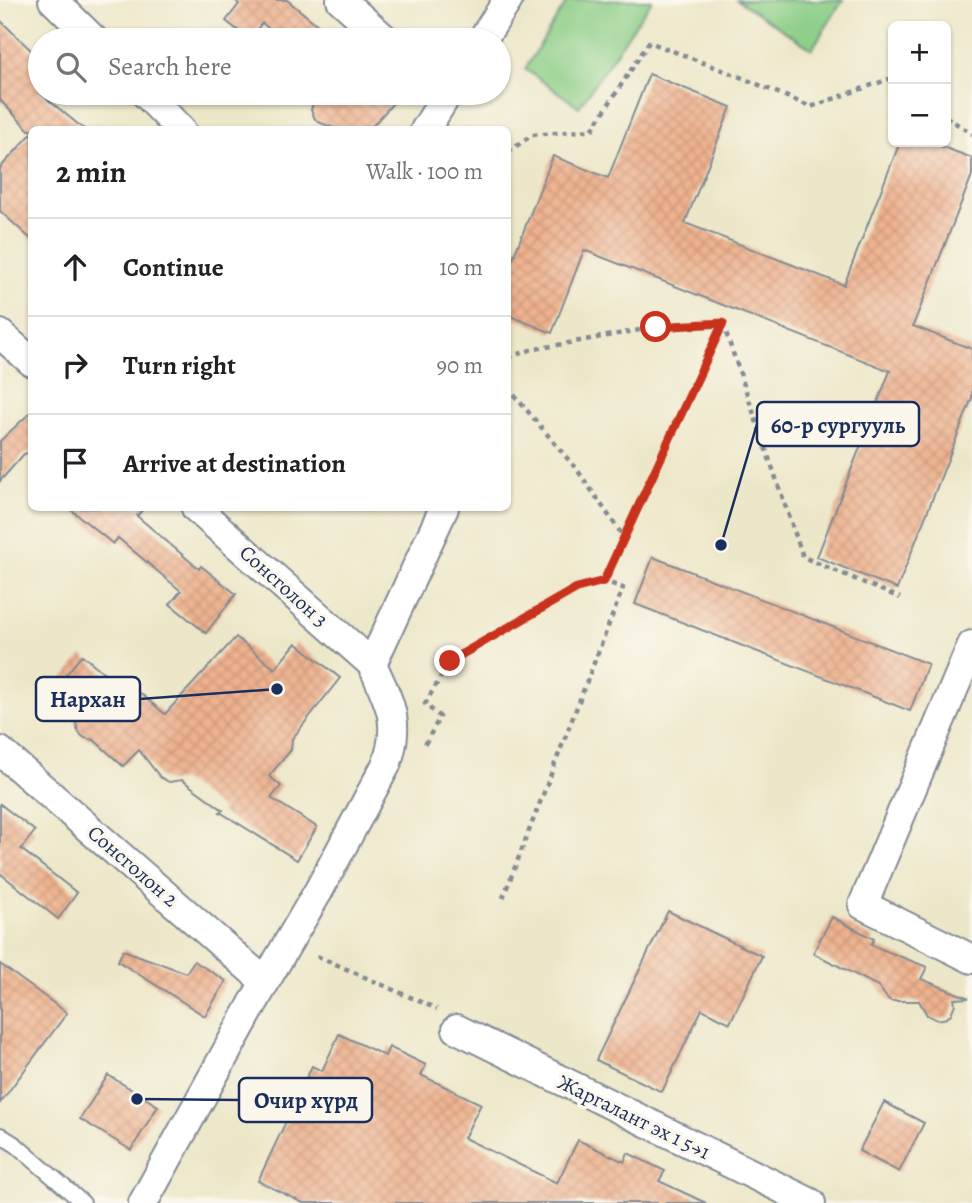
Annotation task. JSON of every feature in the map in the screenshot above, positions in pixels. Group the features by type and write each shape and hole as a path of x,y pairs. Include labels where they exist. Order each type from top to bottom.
{"street":[{"path":"53,0 82,28"},
{"path":"341,0 372,28"},
{"path":"490,28 508,0"},
{"path":"157,105 177,126"},
{"path":"427,126 440,105"},
{"path":"0,334 28,358"},
{"name":"Сонсголон 3","path":"199,511 372,664"},
{"path":"143,1203 319,890 391,752 394,734 392,714 372,664 443,511"},
{"path":"972,645 863,905 972,959"},
{"name":"Сонсголон 2","path":"0,751 265,982"},
{"name":"Жаргалант эх 1 5→1","path":"452,1021 811,1203"}],"lane":[{"path":"0,1135 16,1145 83,1203"}],"path":[{"path":"511,150 532,135 592,130 649,42 811,107 888,79"},
{"path":"951,120 972,134"},
{"path":"511,357 530,349 656,327 723,323"},
{"path":"604,581 723,323"},
{"path":"723,323 803,557 900,598"},
{"path":"514,395 578,471 623,537"},
{"path":"420,753 440,717 425,704 450,661 577,588 604,581 623,589 503,898"},
{"path":"313,951 315,956 452,1021"}],"green space":[{"path":"568,0 652,0 579,107 525,69"},
{"path":"737,0 843,0 812,49"}],"building":[{"path":"235,0 287,0 321,28 268,28 262,23 258,28 235,28 226,21 239,4"},
{"path":"0,20 28,47 28,105 55,105 80,126 28,126 28,129 0,100"},
{"path":"649,74 731,107 685,223 844,285 898,147 943,147 972,158 972,175 913,326 972,349 972,398 897,589 817,557 890,371 584,250 552,333 511,316 511,263 553,156 608,178"},
{"path":"312,105 391,105 373,126 328,126 318,122 311,110"},
{"path":"28,137 28,236 0,211 0,168"},
{"path":"28,415 28,453 24,454 0,481 0,441"},
{"path":"73,511 141,511 137,516 199,569 201,566 236,594 206,633 170,604 181,591 118,538 113,544"},
{"path":"653,557 928,664 910,711 635,604"},
{"path":"236,637 275,669 296,643 340,678 292,739 291,750 269,776 281,786 271,798 317,827 297,860 220,812 223,810 182,780 169,782 160,777 139,750 123,766 94,740 81,735 75,719 48,697 82,655 135,698 140,693 165,714"},
{"path":"0,804 35,831 21,849 77,893 58,919 0,875"},
{"path":"668,911 762,956 730,1023 702,1009 662,1092 596,1060"},
{"path":"832,917 874,939 871,945 927,967 921,979 969,998 954,999 951,1014 947,1018 937,1020 927,1015 919,1001 891,1001 878,986 813,953"},
{"path":"123,950 186,973 194,961 226,981 205,1016 118,961"},
{"path":"0,964 67,1013 0,1103"},
{"path":"339,1034 385,1056 389,1047 426,1065 421,1075 481,1104 464,1138 557,1183 578,1140 624,1162 628,1153 665,1171 659,1181 706,1203 303,1203 258,1181 312,1066 322,1071"},
{"path":"108,1075 158,1106 131,1150 80,1119"},
{"path":"884,1102 924,1123 899,1172 859,1151"}],"place":[{"name":"60-р сургууль","path":"721,545"},
{"name":"Нархан","path":"277,689"},
{"name":"Очир хүрд","path":"137,1099"}],"route":[{"path":"450,661 577,588 604,581 723,323 656,327"}]}
